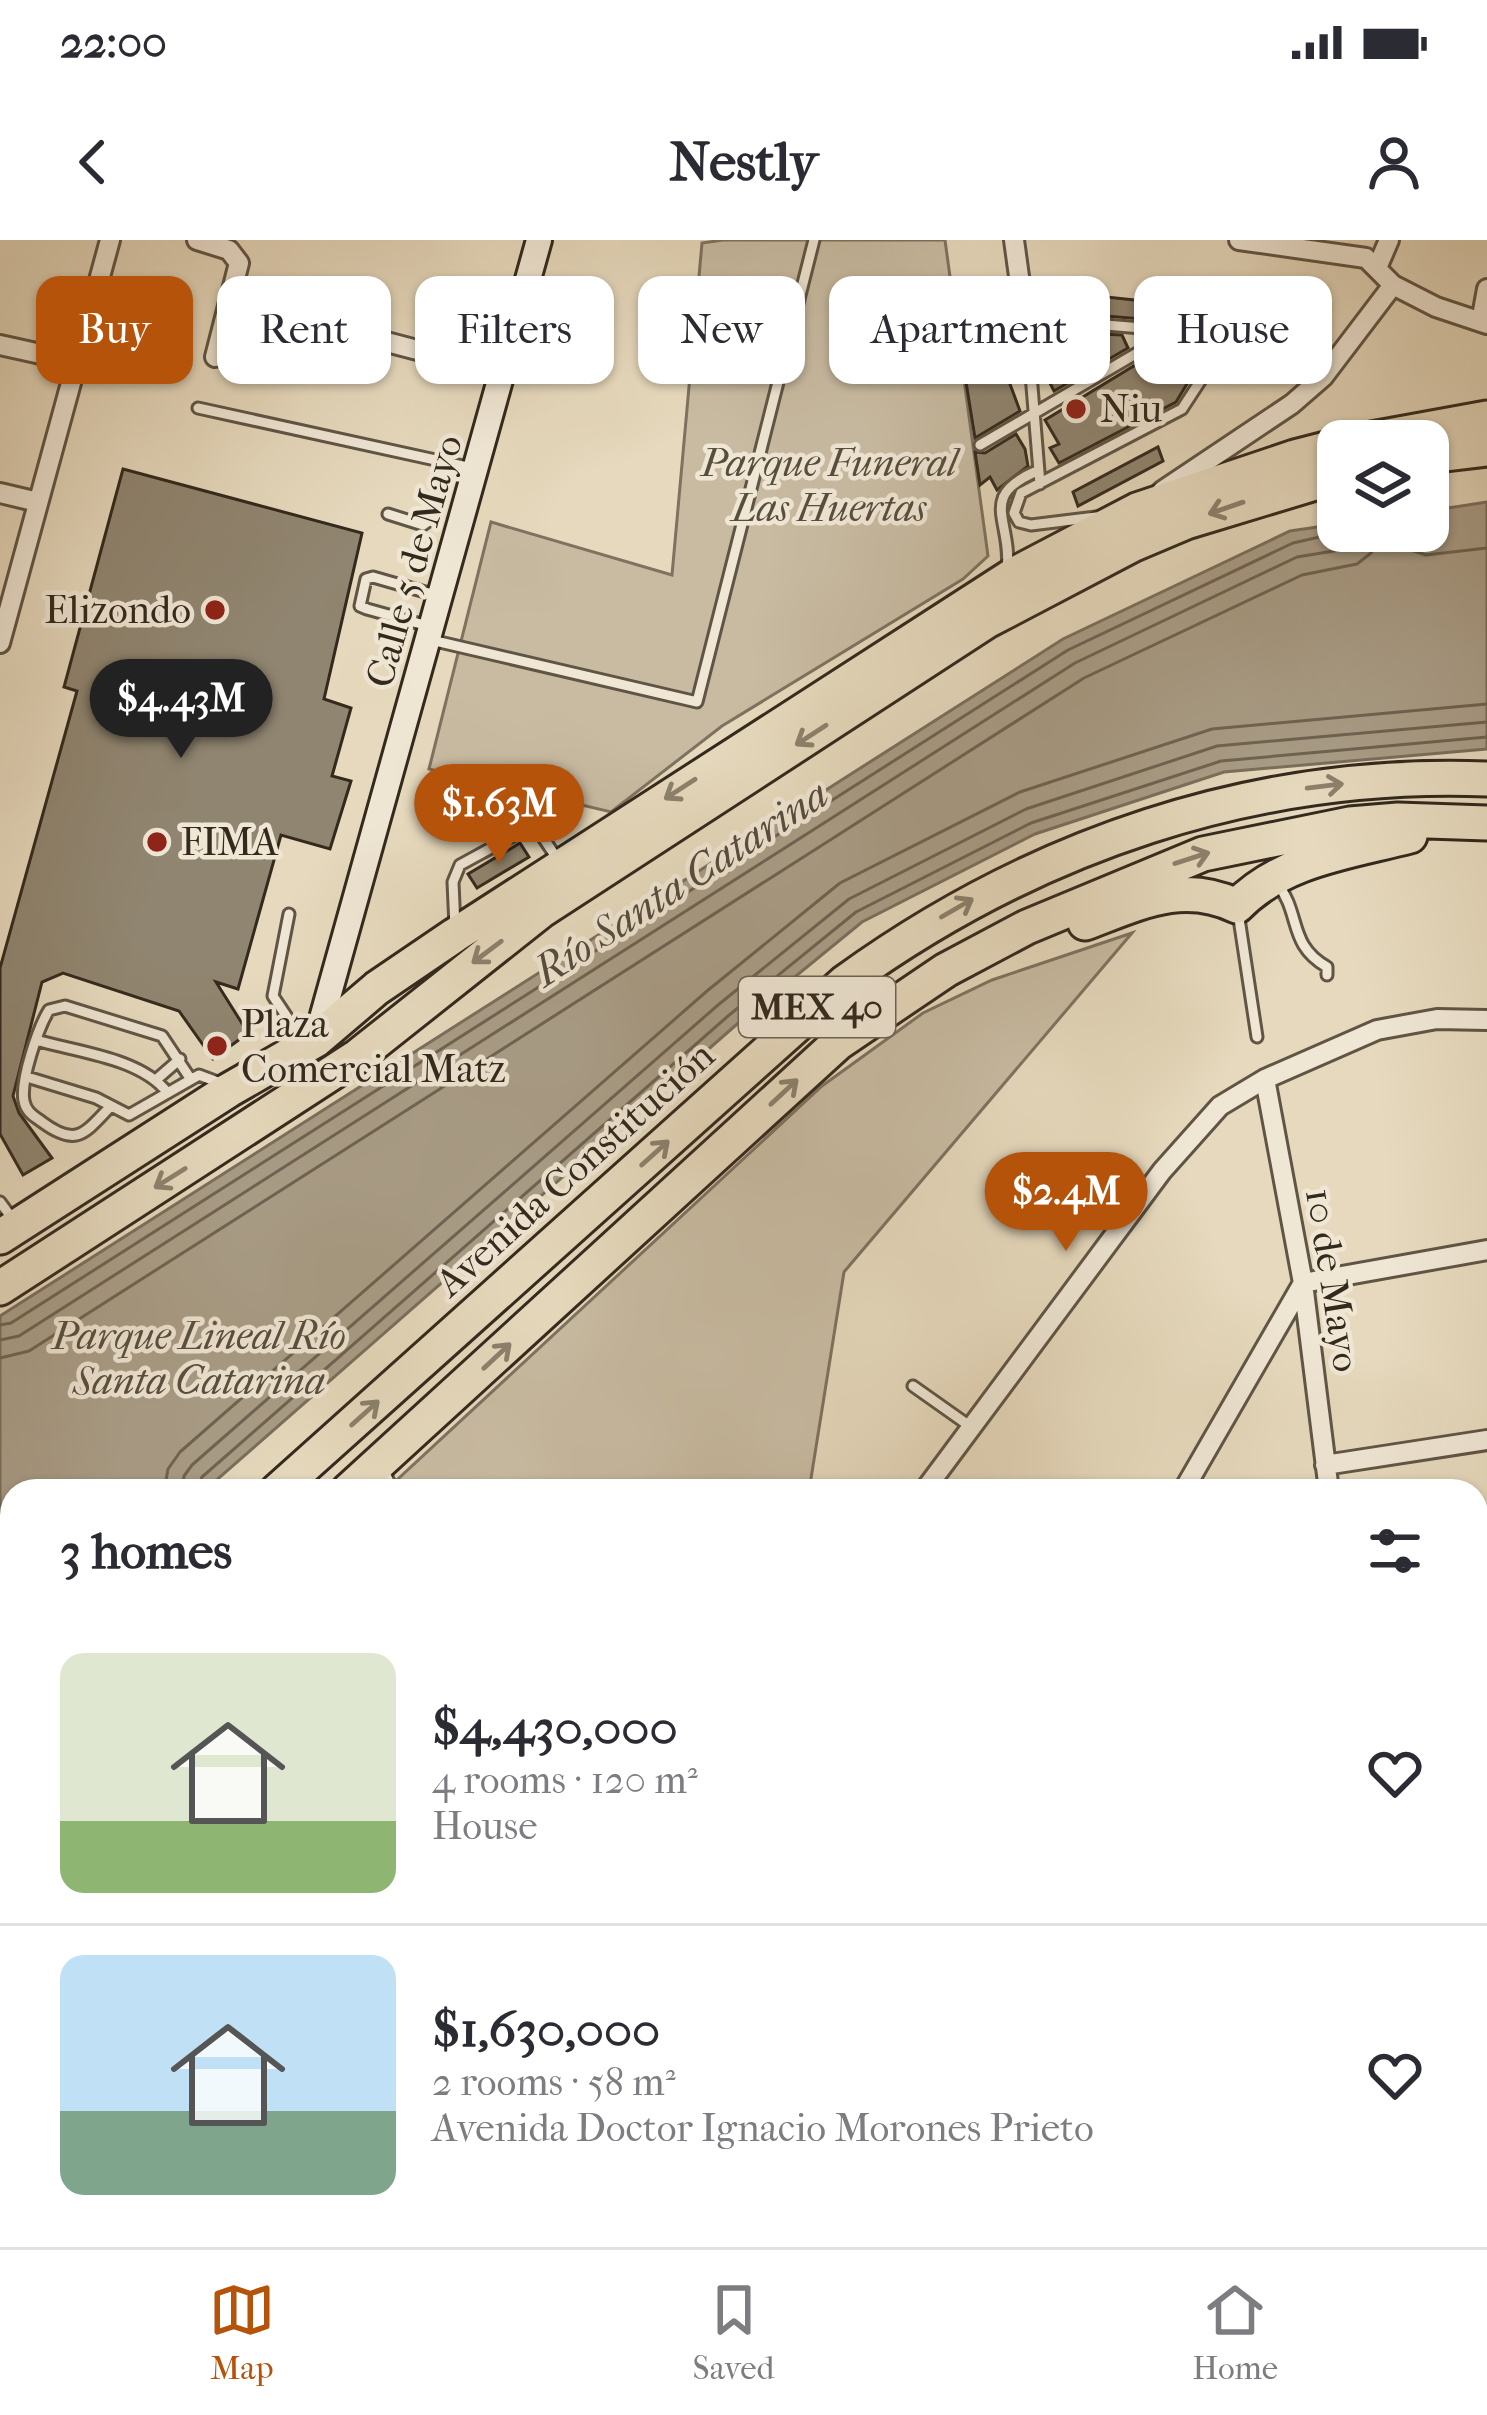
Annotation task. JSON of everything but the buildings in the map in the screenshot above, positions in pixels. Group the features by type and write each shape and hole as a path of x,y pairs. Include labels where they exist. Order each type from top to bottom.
{"highway":[{"path":"1449,425 1487,418"},
{"path":"1449,454 1487,449"},
{"path":"6,1222 311,1043 377,988 455,935 1005,580 1128,515 1317,451"},
{"path":"0,1288 358,1056 541,910 987,621 1186,521 1317,482"},
{"name":"Avenida Constitución","path":"291,1479 844,982 928,925 1064,855 1208,807 1360,782 1487,779"},
{"path":"985,948 1062,932 1170,894 1196,892 1238,906 1258,885 1336,853 1472,822"},
{"name":"MEX 40","path":"387,1477 838,1043 909,992 985,948 1115,888 1203,854 1350,824 1472,822"}],"street":[{"path":"100,276 110,240"},
{"path":"197,240 236,255 236,276"},
{"name":"Calle 5 de Mayo","path":"530,276 539,240"},
{"path":"1014,240 1019,276"},
{"path":"1239,240 1366,258 1393,285 1436,307 1484,323 1487,289"},
{"path":"1377,268 1389,240"},
{"path":"1128,515 1292,404 1323,377 1393,285"},
{"path":"0,345 36,353"},
{"path":"215,357 217,350"},
{"path":"1,637 71,384"},
{"name":"Calle 5 de Mayo","path":"311,1043 502,384"},
{"path":"0,493 38,502"},
{"path":"933,1479 1162,1171 1220,1106 1265,1079 1377,1030 1437,1019 1487,1020"},
{"name":"10 de Mayo","path":"1265,1079 1304,1283 1327,1479"},
{"path":"1190,1479 1304,1283 1487,1250"},
{"path":"1325,1465 1487,1440"}],"lane":[{"path":"442,597 373,577 366,579 360,606 431,633 697,702 814,240"},
{"path":"980,445 1134,355"},
{"path":"1032,384 1040,484"},
{"path":"1128,515 1031,525 1019,522 1014,513 1016,500 1040,484 1171,416 1200,384"},
{"path":"198,408 478,469"},
{"path":"388,514 423,526 430,520 443,460"},
{"path":"1005,580 1009,545 1001,509 1004,492 1015,480 1037,471"},
{"path":"455,935 453,882 460,865 526,829 542,836 560,865"},
{"path":"1272,878 1289,898 1303,949 1327,968 1327,975"},
{"path":"1238,906 1257,1037"},
{"path":"289,914 273,996 311,1043"},
{"path":"111,1106 86,1132 59,1135 28,1111 23,1094 49,1010 64,1006 162,1036 190,1078"},
{"path":"36,1040 134,1068 157,1079 167,1092"},
{"path":"157,1079 180,1058"},
{"path":"27,1077 129,1115 190,1078 206,1076 230,1090"},
{"path":"913,1386 971,1427"}],"green space":[{"name":"Parque Funeral Las Huertas","path":"945,240 950,276 829,276 829,384 965,384 988,556 963,579 722,726 611,812 429,769 491,522 672,575 689,384 805,384 805,276 699,276 702,243"},
{"path":"1132,933 844,1272 811,1479 398,1479 822,1086 923,1013 992,980"}],"water":[{"name":"Río Santa Catarina","path":"1487,502 1487,749 1224,772 1035,834 862,922 736,1025 218,1479 0,1479 0,1316 1063,639 1290,531 1317,527 1317,552 1449,552 1449,508"}],"place":[{"name":"Niu","path":"1076,409"},
{"name":"Elizondo","path":"215,610"},
{"name":"FIMA","path":"157,842"},
{"name":"Plaza Comercial Matz","path":"217,1046"}],"park label":[{"name":"Parque Lineal Río Santa Catarina","path":"199,1358"}]}
